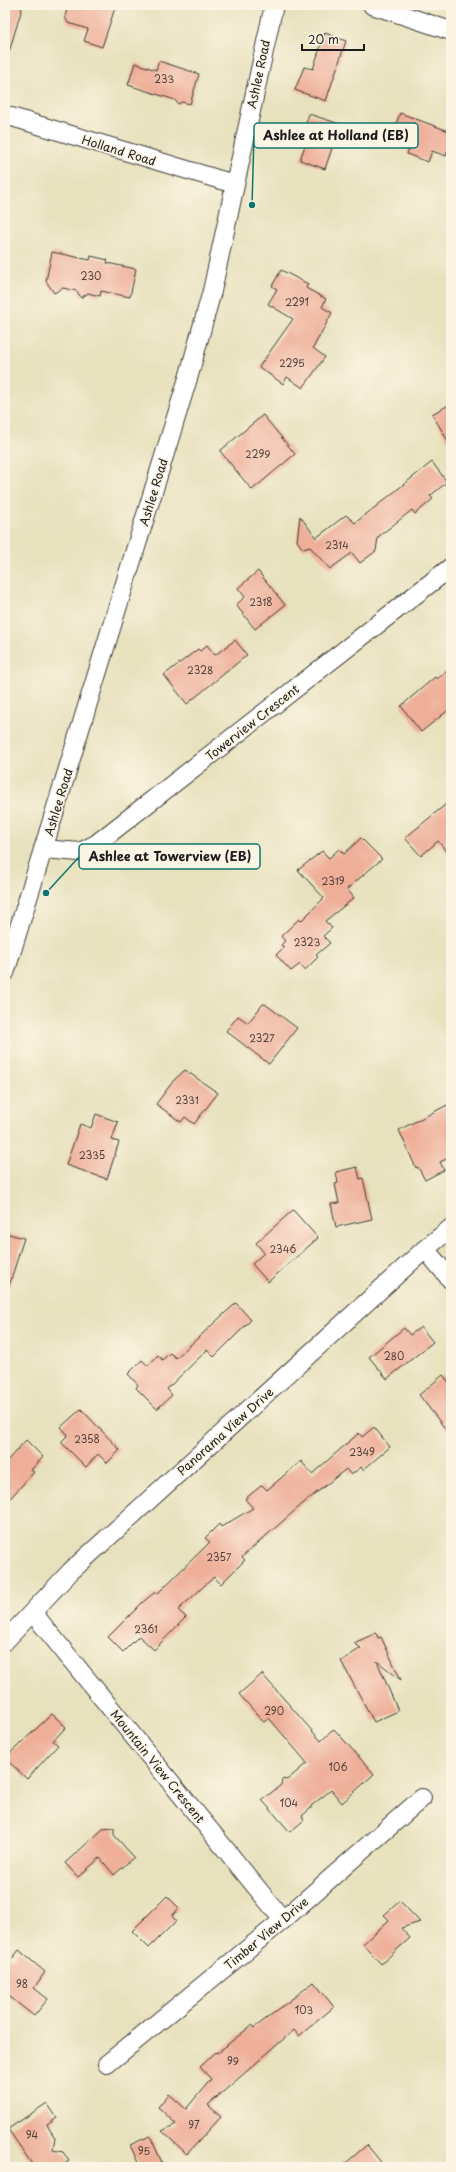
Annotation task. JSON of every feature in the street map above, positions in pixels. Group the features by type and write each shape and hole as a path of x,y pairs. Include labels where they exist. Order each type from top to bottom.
{"street":[{"name":"Ashlee Road","path":"5,973 189,375 212,291 274,5"},
{"path":"372,5 451,31"},
{"name":"Holland Road","path":"5,116 234,184"},
{"name":"Towerview Crescent","path":"43,849 80,852 96,844 451,567"},
{"name":"Panorama View Drive","path":"5,1641 71,1572 425,1249 451,1228"},
{"path":"425,1249 451,1280"},
{"name":"Mountain View Crescent","path":"33,1613 283,1920"},
{"name":"Timber View Drive","path":"107,2064 283,1920 422,1798"}],"building":[{"path":"5,5 23,5 9,52 5,52"},
{"path":"68,5 116,5 102,47 84,41 88,29 68,23 65,17"},
{"path":"325,33 346,41 326,101 295,90 304,67 313,69"},
{"path":"159,61 199,74 190,104 182,102 178,104 175,100 128,85 135,63 156,70"},
{"path":"400,113 451,132 451,142 446,156 432,151 428,162 407,154 411,143 392,136"},
{"path":"309,114 340,124 325,169 300,160 309,134 303,132"},
{"path":"52,252 90,260 91,256 108,260 107,263 136,269 130,297 101,291 100,296 88,293 81,298 77,291 63,288 54,293 46,281"},
{"path":"281,270 308,284 306,288 326,299 322,307 332,313 313,348 325,357 303,388 287,377 283,384 259,367 293,319 268,304 277,289 272,286"},
{"path":"451,404 451,446 432,414"},
{"path":"263,415 295,454 252,490 220,451"},
{"path":"432,462 447,482 430,496 433,499 415,514 412,510 378,537 376,551 360,563 352,553 330,569 310,547 303,549 297,541 300,516 316,538 346,515 355,523"},
{"path":"258,571 285,605 255,629 236,605 245,597 238,588"},
{"path":"235,640 247,655 187,704 164,675 198,649 200,651 207,645 215,655"},
{"path":"451,668 451,708 421,732 401,706 435,677 437,679"},
{"path":"451,800 451,857 438,841 421,856 405,838"},
{"path":"361,838 382,859 347,889 354,898 325,921 332,928 323,936 330,943 316,955 318,957 305,970 300,964 291,971 276,955 284,947 281,945 285,941 281,936 299,919 301,921 324,898 298,870 322,851 329,858 339,849 344,854"},
{"path":"263,1004 297,1028 269,1064 226,1031 238,1016 248,1023"},
{"path":"185,1070 218,1093 194,1124 185,1117 181,1122 156,1104 174,1080"},
{"path":"451,1103 451,1157 440,1162 444,1170 425,1180 418,1167 416,1168 399,1130"},
{"path":"96,1114 118,1122 112,1140 119,1142 107,1179 66,1165 80,1124 91,1128"},
{"path":"357,1167 360,1179 363,1178 372,1219 336,1227 331,1204 339,1203 335,1184 338,1183 336,1172"},
{"path":"293,1210 318,1238 268,1282 252,1264 264,1253 256,1243"},
{"path":"5,1233 24,1238 9,1286 5,1285"},
{"path":"236,1303 251,1320 214,1357 207,1350 167,1389 172,1395 157,1409 136,1388 138,1385 128,1374 142,1360 148,1366 158,1355 162,1360 170,1353 176,1358"},
{"path":"421,1327 433,1342 387,1379 369,1357 404,1328 410,1335"},
{"path":"443,1375 451,1385 451,1436 419,1395"},
{"path":"81,1409 120,1450 107,1463 98,1454 86,1467 61,1442 68,1435 61,1427"},
{"path":"374,1427 390,1447 363,1470 361,1467 351,1475 346,1469 300,1506 242,1557 245,1560 221,1584 214,1577 178,1610 186,1617 154,1650 139,1636 123,1652 108,1637 144,1601 154,1593 158,1593 210,1542 205,1538 219,1524 221,1527 253,1508 245,1499 262,1485 267,1490 301,1461 312,1474 359,1433 362,1437"},
{"path":"26,1440 43,1457 31,1470 34,1472 5,1504 5,1463"},
{"path":"376,1633 378,1638 381,1637 401,1680 377,1661 398,1711 374,1722 341,1661 361,1648 354,1643"},
{"path":"262,1674 321,1741 334,1729 374,1774 342,1803 331,1790 311,1806 311,1808 302,1816 304,1820 290,1832 262,1800 281,1785 282,1779 287,1780 307,1763 269,1718 264,1722 239,1694"},
{"path":"52,1714 66,1727 53,1741 58,1745 27,1779 5,1758"},
{"path":"114,1828 114,1835 134,1857 114,1875 100,1858 78,1877 65,1863 103,1829"},
{"path":"167,1896 179,1908 172,1916 176,1921 149,1948 132,1931"},
{"path":"400,1901 420,1922 401,1928 410,1938 381,1964 363,1944 389,1920 384,1915"},
{"path":"19,1950 45,1972 34,1988 48,1999 34,2016 5,1993 5,1954 12,1959"},
{"path":"314,1982 334,2007 299,2036 294,2030 208,2105 221,2117 187,2154 162,2131 176,2124 158,2107 169,2094 186,2109 211,2079 200,2067 216,2052 217,2053 252,2025 254,2028"},
{"path":"47,2103 57,2118 47,2125 55,2138 53,2150 63,2152 69,2161 60,2167 34,2167 8,2129"},
{"path":"150,2136 164,2167 140,2167 130,2145"},
{"path":"367,2145 385,2167 341,2167"}],"place":[{"name":"Ashlee at Holland (EB)","path":"252,205"},
{"name":"Ashlee at Towerview (EB)","path":"46,893"}]}
